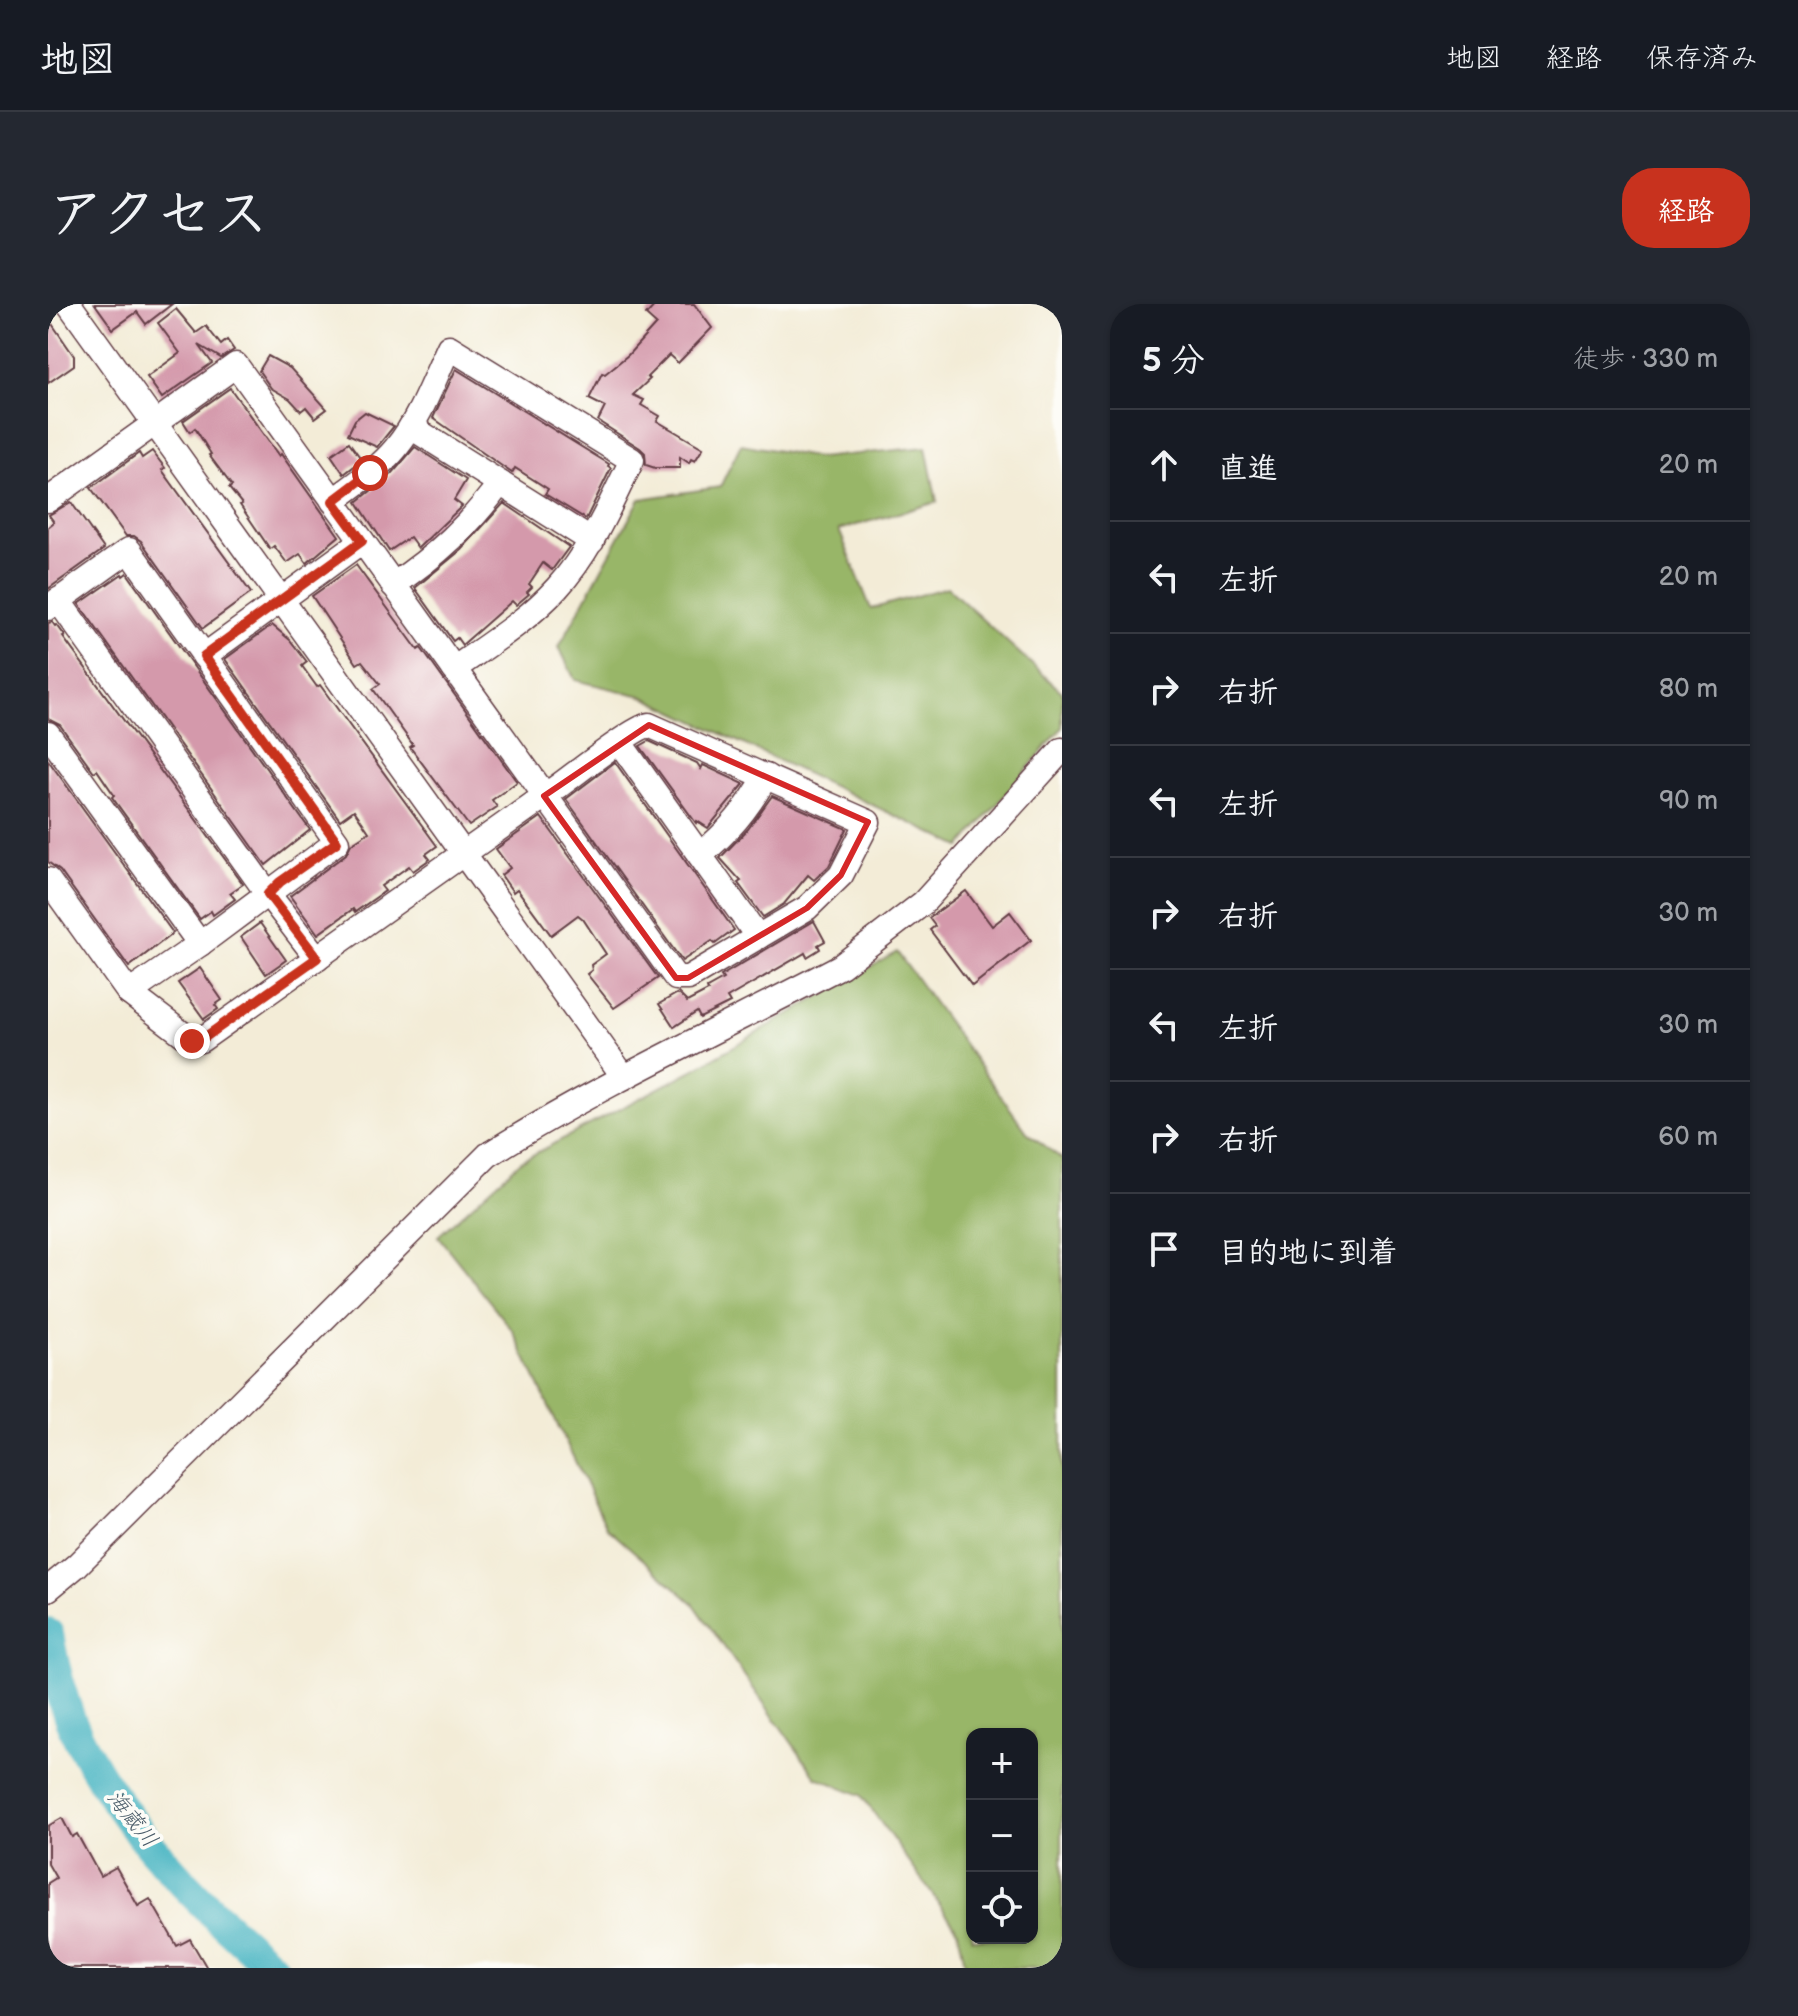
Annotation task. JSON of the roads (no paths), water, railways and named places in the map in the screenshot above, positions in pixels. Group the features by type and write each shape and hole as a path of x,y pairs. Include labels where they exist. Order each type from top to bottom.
{"street":[{"path":"69,304 624,1077"},
{"path":"333,501 387,458 411,427 449,347 632,460 592,541 555,590 454,669"},
{"path":"48,500 236,365 544,796 676,978 688,978 807,908 827,890 851,858 868,822 649,725 642,726 620,743 544,796 463,853 201,1040 192,1041 129,993 48,880"},
{"path":"411,427 592,541"},
{"path":"393,585 459,533 500,483"},
{"path":"204,656 362,541"},
{"path":"129,993 200,944 268,894 280,882 337,842 129,550 53,604 268,894 317,958"},
{"path":"48,734 200,944"},
{"path":"620,743 758,937"},
{"path":"48,1589 73,1568 322,1319 347,1299 488,1155 624,1077 841,966 866,949 923,903 1062,750"},
{"path":"700,855 721,839 741,817 766,776"}],"waterway":[{"name":"海蔵川","path":"48,1634 59,1686 72,1723 95,1769 116,1801 189,1890 273,1968"}]}
